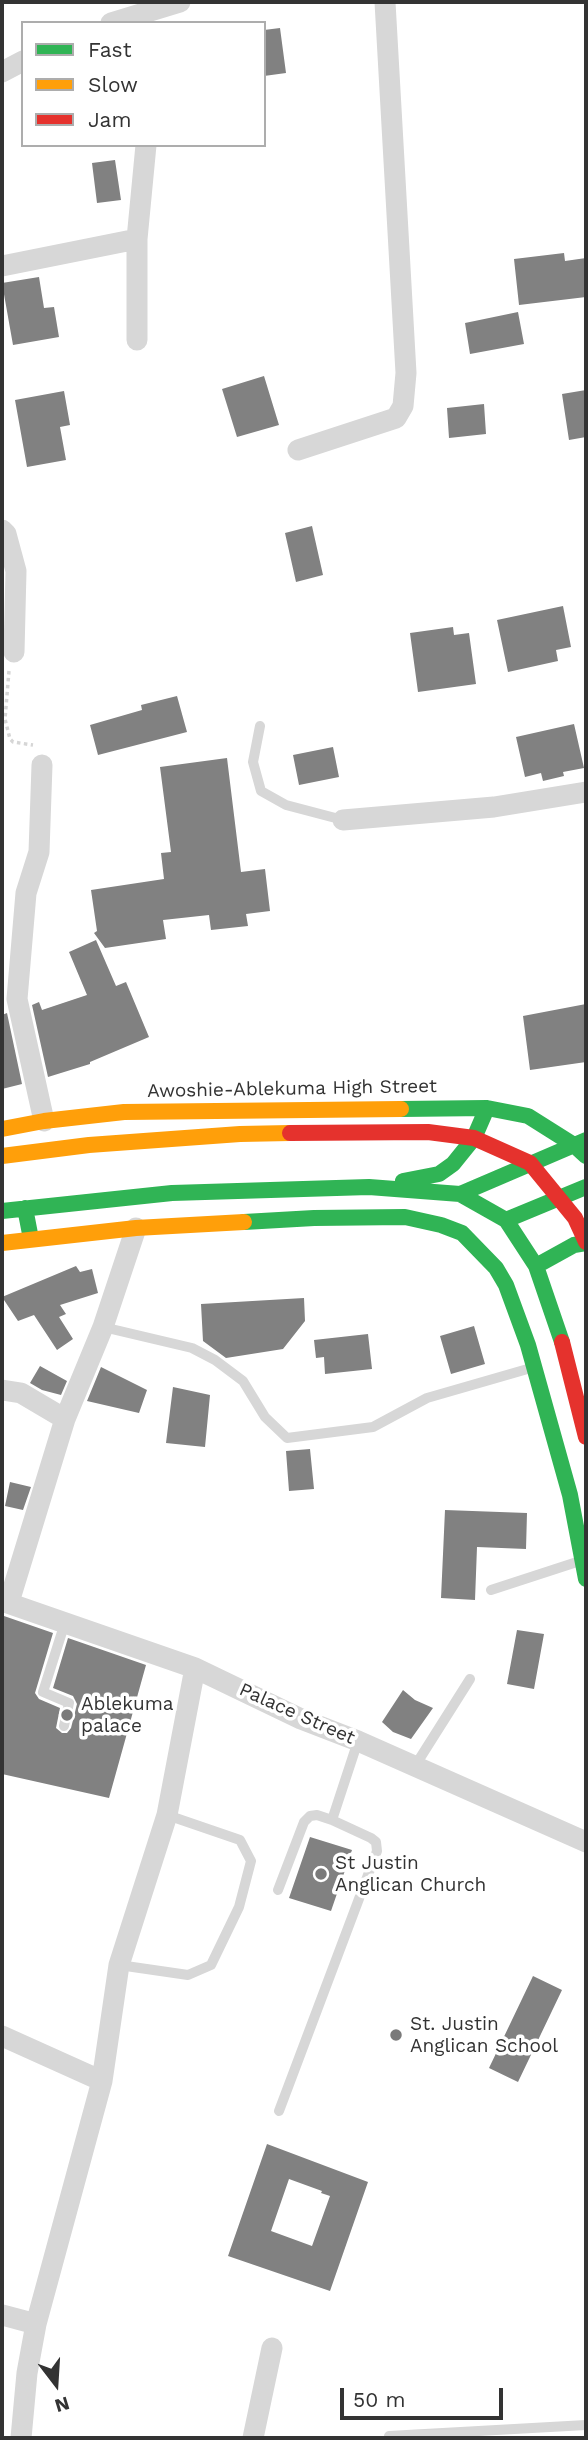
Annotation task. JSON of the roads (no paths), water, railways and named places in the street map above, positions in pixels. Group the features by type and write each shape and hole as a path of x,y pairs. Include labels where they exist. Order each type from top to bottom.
{"street":[{"path":"122,21 157,15 180,2"},
{"path":"298,450 397,418 403,406 406,373 385,2"},
{"path":"2,72 21,62"},
{"path":"137,340 137,239 146,147"},
{"path":"2,267 137,239"},
{"path":"2,530 6,534 16,571 14,652"},
{"path":"42,765 39,852 26,893 17,999 44,1121"},
{"path":"343,820 494,807 586,792"},
{"path":"369,1187 439,1174 453,1164 474,1138 487,1108"},
{"name":"Awoshie-Ablekuma High Street","path":"2,1129 44,1121 136,1112 487,1108 528,1116 580,1142 586,1156"},
{"path":"2,1156 89,1144 240,1134 428,1132 474,1138 530,1163 575,1217 586,1242 574,1245 536,1266"},
{"path":"460,1194 580,1142"},
{"path":"2,1211 172,1193 369,1187 460,1194 506,1220 536,1266 566,1353 586,1437"},
{"path":"506,1220 586,1187"},
{"path":"25,1208 31,1238"},
{"path":"2,1243 136,1228 314,1218 405,1217 462,1233 496,1268 506,1285 534,1367 570,1495 586,1579"},
{"path":"5,1602 65,1419 103,1326 136,1228"},
{"path":"2,1390 21,1393 65,1419"},
{"name":"Palace Street","path":"5,1602 195,1668 301,1719 358,1741 586,1842"},
{"path":"21,2438 27,2373 36,2324 102,2081 119,1965 167,1815 195,1668"},
{"path":"2,2036 102,2081"},
{"path":"2,2315 36,2324"},
{"path":"253,2438 272,2348"}],"lane":[{"path":"260,726 253,762 261,791 286,806 343,820"},
{"path":"103,1326 192,1348 215,1360 243,1381 265,1417 287,1438 373,1427 427,1398 534,1367"},
{"path":"491,1590 583,1560"},
{"path":"64,1726 69,1703 43,1692 67,1623"},
{"path":"415,1766 470,1679"},
{"path":"332,1820 358,1741"},
{"path":"119,1965 188,1975 211,1965 239,1907 251,1861 240,1840 167,1815"},
{"path":"278,1890 304,1822 310,1816 317,1815 332,1820 376,1842 377,1851 279,2111"},
{"path":"389,2436 586,2425"}],"place":[{"name":"Ablekuma palace","path":"67,1715"},
{"name":"St Justin Anglican Church","path":"321,1874"},
{"name":"St. Justin Anglican School","path":"396,2035"}]}
